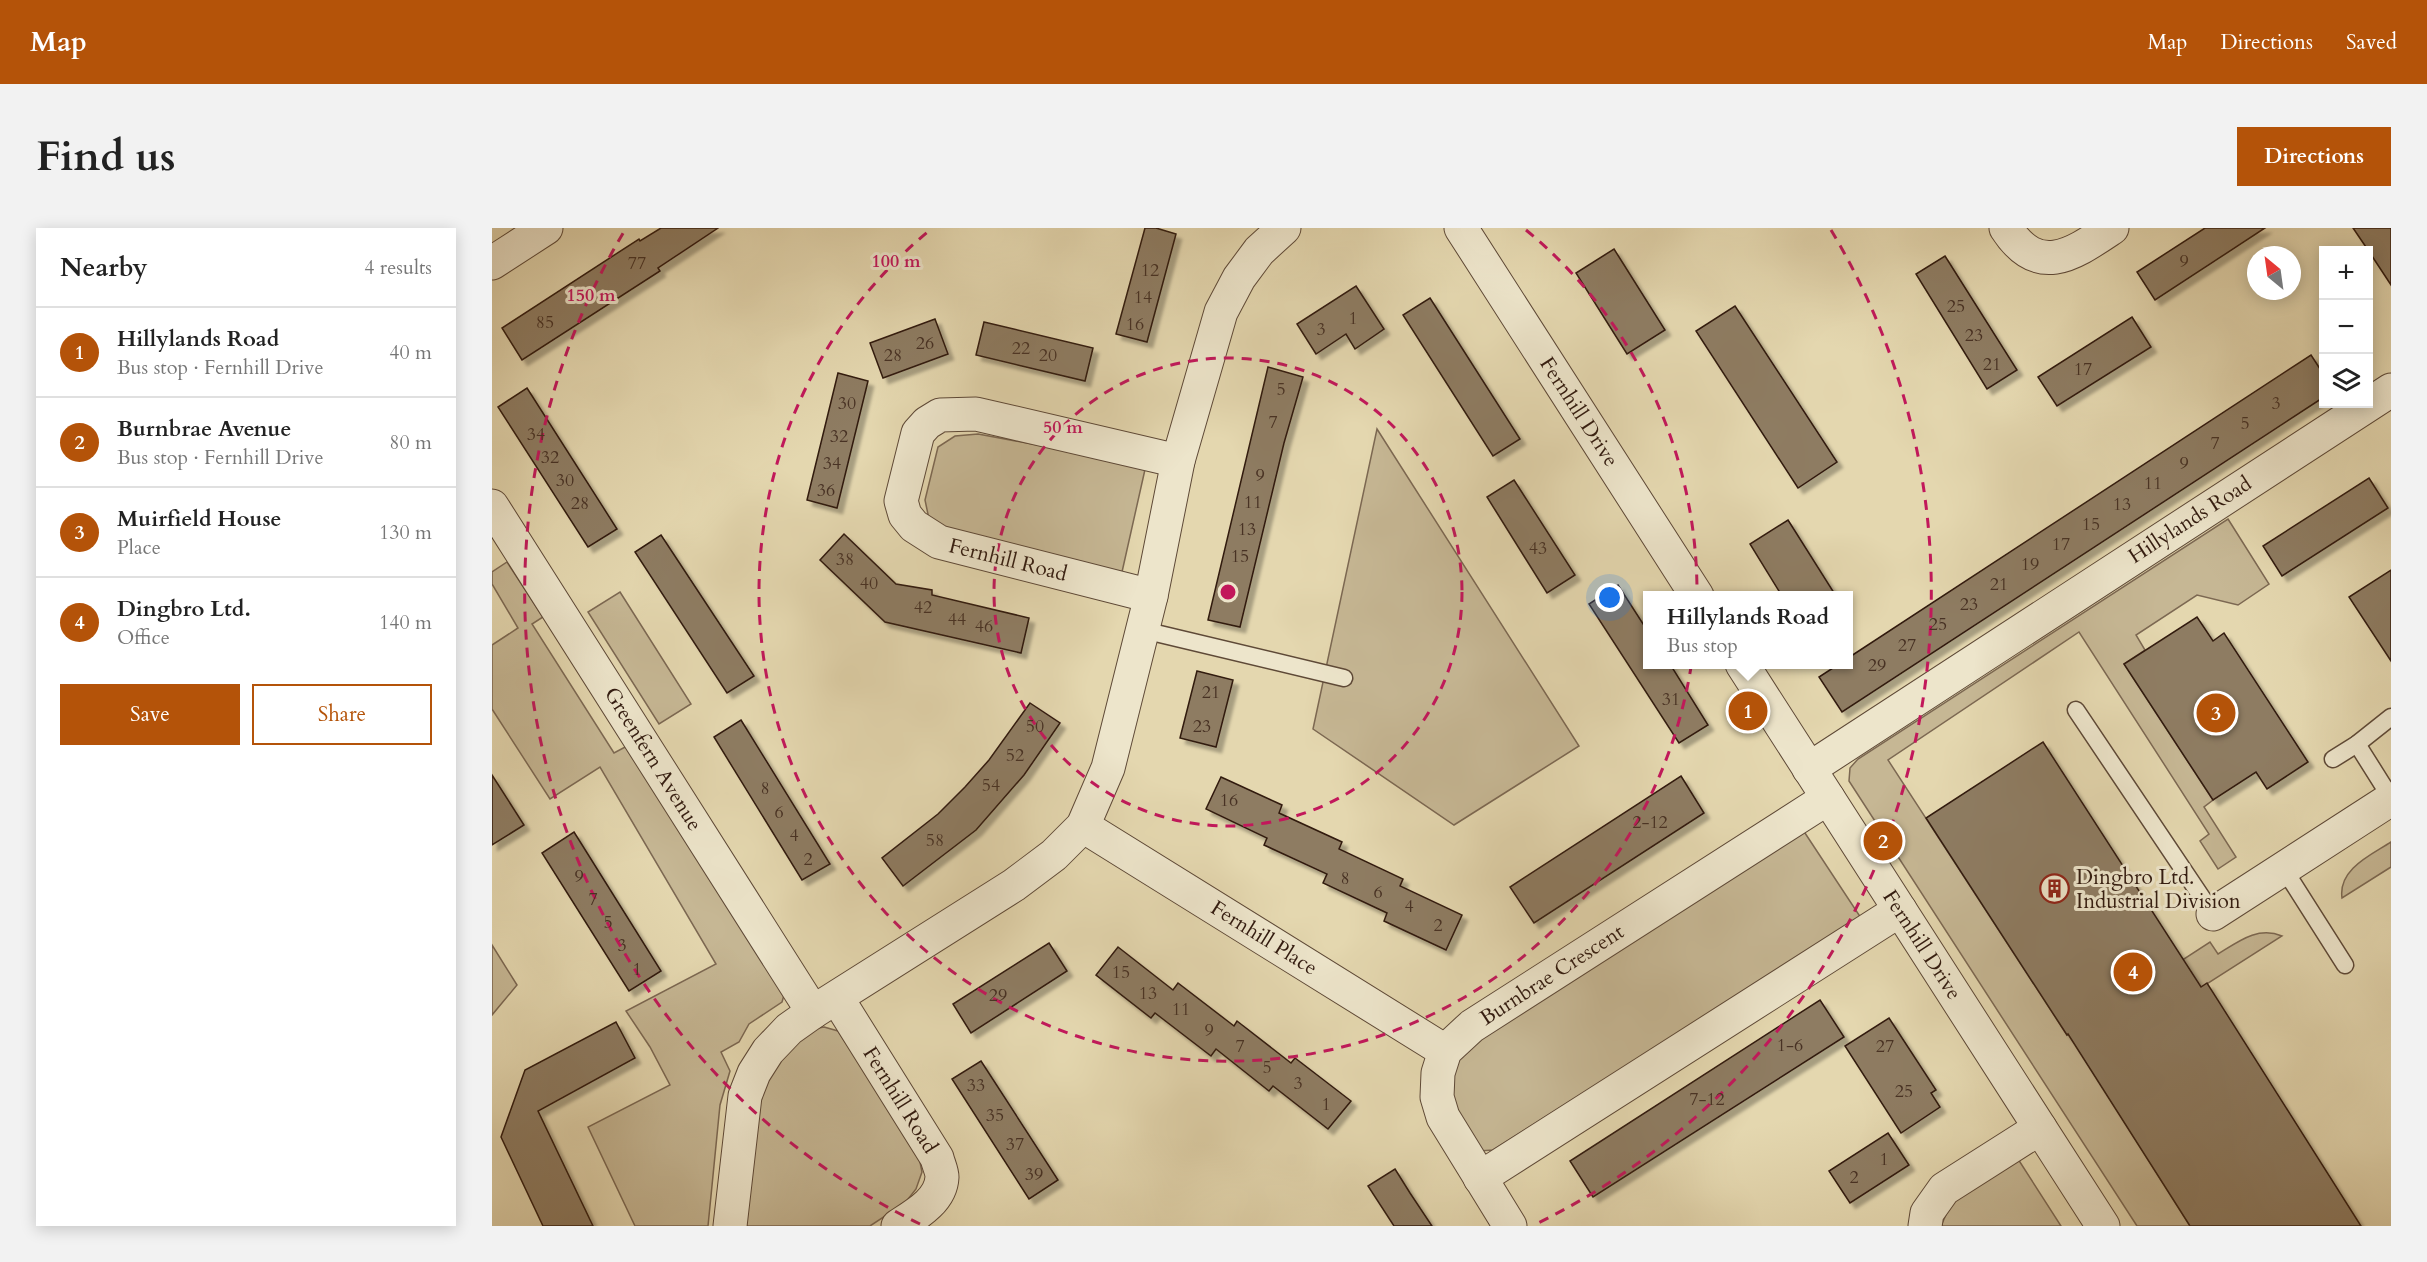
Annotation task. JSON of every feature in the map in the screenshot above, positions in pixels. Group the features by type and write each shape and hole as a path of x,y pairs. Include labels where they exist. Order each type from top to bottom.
{"street":[{"path":"730,1226 745,1096 754,1072 768,1051 789,1029 1014,885 1054,855 1083,826 1108,768 1151,596 1178,461 1221,312 1239,278 1259,252 1284,228"},
{"name":"Fernhill Drive","path":"1461,228 1694,591"},
{"path":"2006,228 2016,244 2032,254 2052,258 2073,254 2112,228"},
{"path":"492,263 526,233"},
{"name":"Hillylands Road","path":"1809,769 2391,390"},
{"name":"Fernhill Road","path":"1151,596 939,542 914,526 905,515 901,501 918,433 927,423 940,415 975,414 1178,461"},
{"name":"Greenfern Avenue","path":"492,506 825,1005"},
{"name":"Fernhill Drive","path":"1745,669 2103,1226"},
{"name":"Burnbrae Crescent","path":"1445,1051 1472,1026 1827,798"},
{"path":"2213,914 2391,799"},
{"name":"Fernhill Place","path":"1083,826 1445,1051"},
{"path":"1480,1178 1900,910"},
{"name":"Fernhill Road","path":"825,1005 937,1158 942,1177 935,1195 921,1212 898,1226"},
{"path":"1445,1051 1438,1073 1437,1097 1443,1117 1510,1226"},
{"path":"1925,1226 1928,1213 1944,1189 2040,1128"}],"lane":[{"path":"1143,630 1344,678"},
{"path":"2076,710 2213,914"},
{"path":"2333,759 2357,744 2391,717"},
{"path":"2357,744 2391,799"},
{"path":"2284,869 2345,965"}],"shaded area":[{"path":"1377,429 1579,746 1454,825 1313,729"},
{"path":"978,434 1146,465 1122,572 944,531 929,519 925,500 938,447 955,436"},
{"path":"2228,519 2269,584 2238,605 2197,595 2136,635 2145,650 2124,664 2213,800 2204,807 2236,857 2218,869 2200,841 2209,834 2079,632 1888,760 2067,1035 2210,942 2218,954 2249,936 2273,933 2282,936 2086,1061 2190,1226 2137,1226 1849,781 1850,768 1858,759"},
{"path":"507,562 543,617 532,624 614,753 627,746 786,988 782,1002 749,1024 739,1042 721,1052 730,1071 720,1105 708,1226 635,1226 588,1127 670,1085 650,1047 626,1011 716,964 600,767 550,799 492,709 492,645 518,628 492,584 492,572"},
{"path":"620,592 691,704 659,724 588,612"},
{"path":"1803,830 1861,918 1493,1150 1479,1151 1455,1116 1451,1076 1462,1052 1480,1037"},
{"path":"2391,842 2391,867 2342,898 2342,888 2350,871"},
{"path":"492,945 517,985 492,1015"},
{"path":"824,1027 838,1031 918,1152 922,1172 916,1189 905,1203 870,1226 744,1226 758,1101 776,1065 808,1030"},
{"path":"2018,1159 2061,1226 1941,1226 1952,1201"}],"building":[{"path":"661,228 718,228 658,268 660,271 522,360 502,328 639,239 640,241"},
{"path":"1145,228 1156,228 1176,234 1147,342 1116,334"},
{"path":"2205,228 2265,228 2155,300 2137,272"},
{"path":"2353,228 2391,228 2391,285 2373,258 2373,246 2365,246"},
{"path":"1614,249 1665,330 1627,354 1576,273"},
{"path":"1945,256 2017,370 1987,389 1916,274"},
{"path":"1356,286 1384,329 1355,349 1346,334 1316,354 1297,324"},
{"path":"1430,298 1520,439 1493,456 1403,315"},
{"path":"1735,306 1837,462 1798,488 1696,331"},
{"path":"2132,317 2151,347 2057,406 2038,377"},
{"path":"935,319 948,354 883,378 870,343"},
{"path":"984,322 1093,348 1085,381 976,355"},
{"path":"2311,355 2319,367 2319,400 1842,712 1819,677 1831,669 1853,669 1853,655"},
{"path":"1268,367 1303,377 1284,443 1240,627 1208,620"},
{"path":"838,373 868,381 837,508 807,500"},
{"path":"527,388 617,529 588,547 498,407"},
{"path":"2369,478 2388,508 2282,576 2263,546"},
{"path":"1514,480 1575,575 1547,593 1487,497"},
{"path":"1788,520 1833,591 1779,591 1750,544"},
{"path":"844,534 896,584 932,590 932,595 1029,618 1021,653 885,622 820,560"},
{"path":"661,535 754,676 727,693 635,552"},
{"path":"2391,570 2391,661 2349,597"},
{"path":"1618,585 1643,624 1643,669 1673,669 1708,725 1679,743 1589,604"},
{"path":"2197,617 2213,641 2224,633 2308,762 2267,789 2256,772 2213,800 2124,664"},
{"path":"1197,671 1233,680 1216,747 1180,738"},
{"path":"1030,703 1060,723 1024,775 976,830 903,886 882,858 938,814 965,787 989,760"},
{"path":"741,720 830,864 802,880 714,737"},
{"path":"2043,742 2201,987 2207,983 2361,1226 2190,1226 2068,1034 1926,818"},
{"path":"492,775 524,825 492,845"},
{"path":"1681,776 1704,813 1534,923 1510,887"},
{"path":"1221,777 1282,805 1279,813 1342,842 1339,849 1403,879 1400,886 1462,915 1446,950 1384,921 1387,913 1323,883 1327,874 1264,845 1267,838 1206,809"},
{"path":"574,832 661,971 629,991 542,853"},
{"path":"1049,943 1067,971 971,1033 953,1004"},
{"path":"1118,947 1173,990 1178,983 1234,1026 1237,1021 1291,1063 1295,1058 1351,1101 1328,1129 1273,1086 1269,1091 1216,1049 1211,1056 1155,1013 1151,1018 1096,975"},
{"path":"1820,1000 1844,1037 1593,1197 1570,1161"},
{"path":"1889,1018 1936,1090 1931,1093 1940,1107 1901,1133 1845,1046"},
{"path":"616,1022 635,1058 538,1111 593,1226 543,1226 501,1137 525,1070"},
{"path":"981,1061 1058,1180 1029,1199 952,1079"},
{"path":"1888,1133 1909,1165 1850,1203 1829,1171"},
{"path":"1395,1169 1432,1226 1394,1226 1368,1186"}],"place":[{"name":"Hillylands Road","path":"1748,711"},
{"name":"Muirfield House","path":"2216,713"},
{"name":"Burnbrae Avenue","path":"1883,841"},
{"name":"Dingbro Ltd. Industrial Division","path":"2055,889"},
{"name":"Dingbro Ltd.","path":"2133,972"}]}
